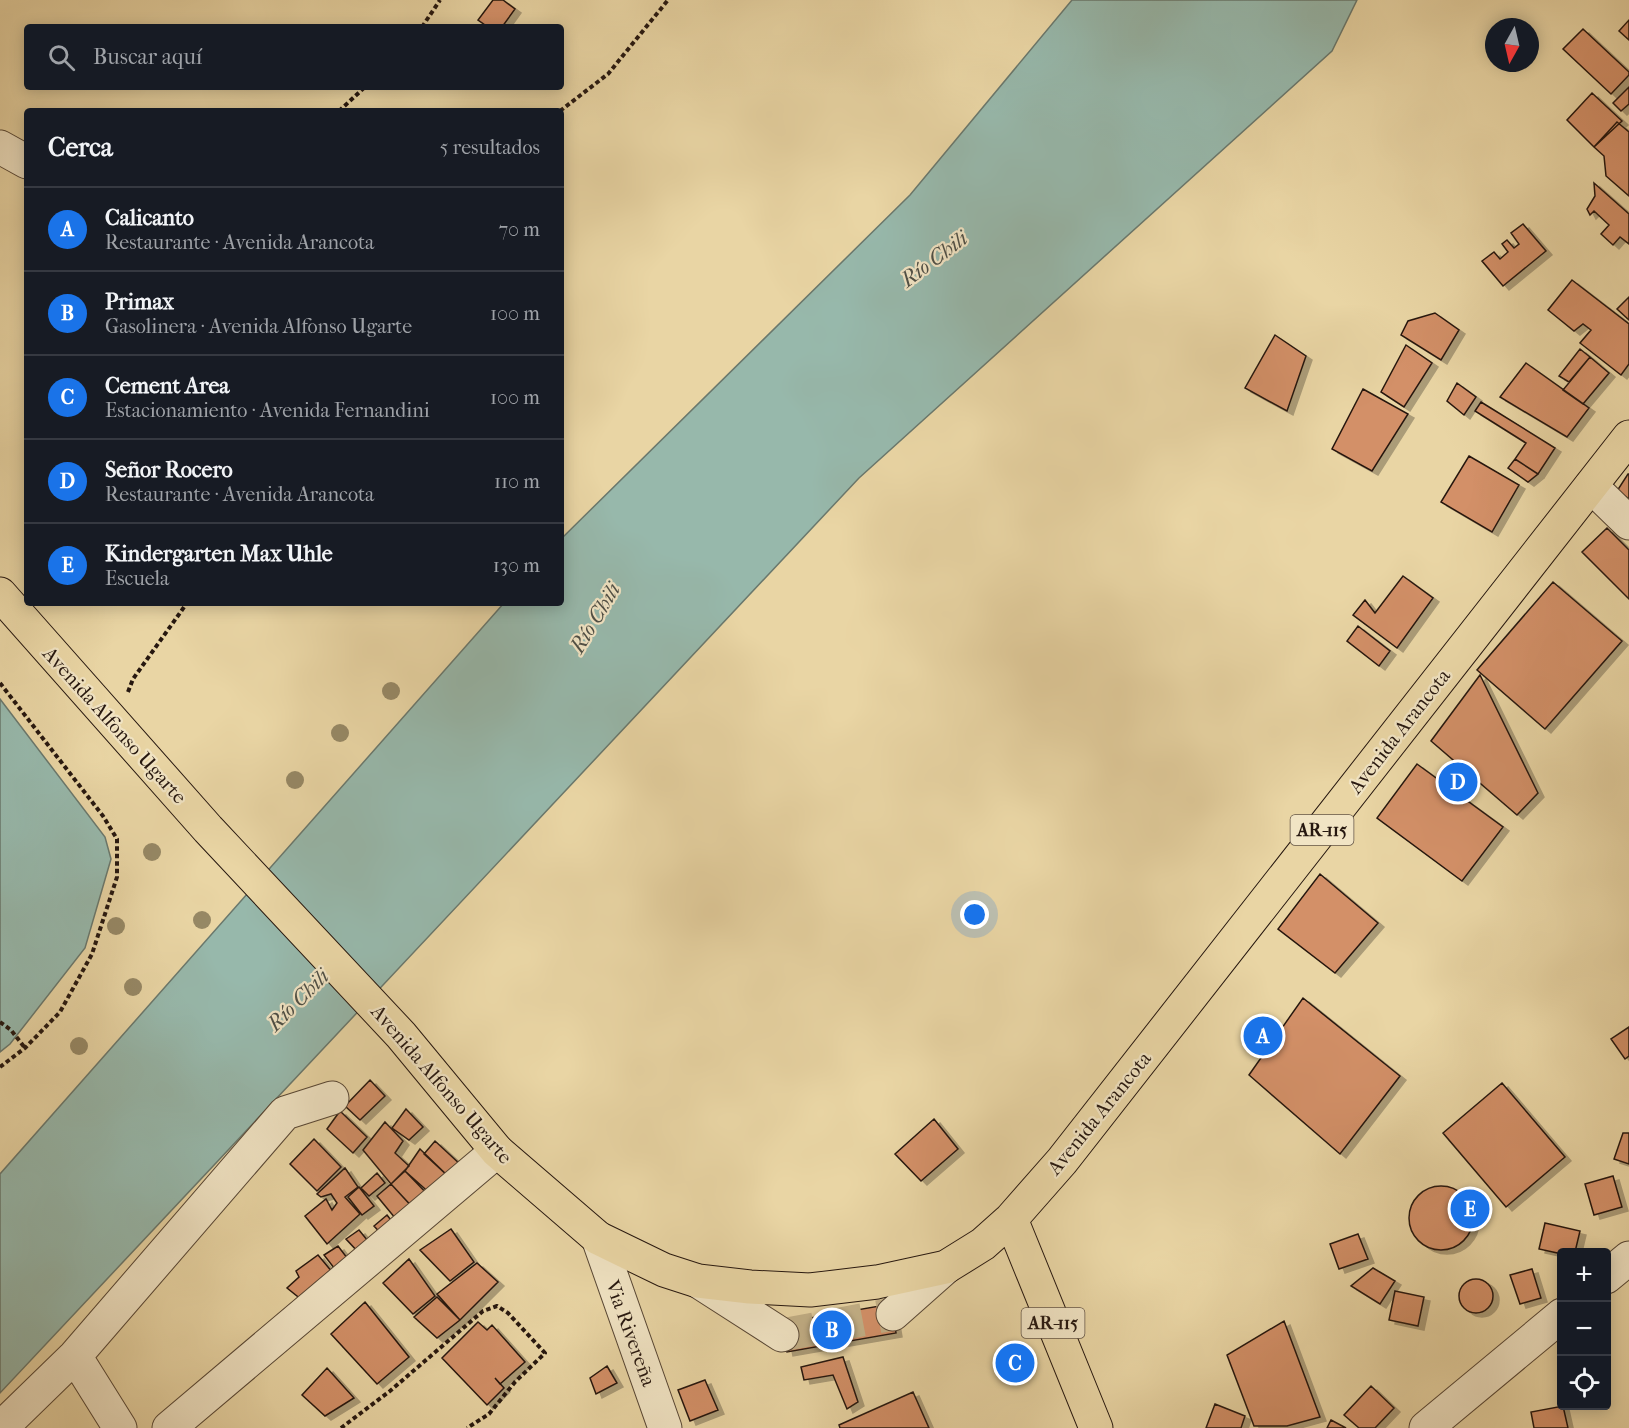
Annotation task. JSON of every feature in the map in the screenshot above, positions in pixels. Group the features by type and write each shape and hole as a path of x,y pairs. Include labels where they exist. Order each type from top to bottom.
{"main road":[{"name":"Avenida Arancota","path":"1011,1219 1069,1153 1629,437"},
{"name":"Avenida Alfonso Ugarte","path":"0,594 208,829 401,1035 497,1151 598,1238 664,1270 698,1281 750,1287 810,1290 877,1282 946,1267 984,1244 1011,1219"},
{"name":"AR-115","path":"1011,1219 1096,1428"}],"street":[{"path":"0,147 24,160"},
{"path":"1591,486 1629,523"},
{"path":"1,1428 75,1356 285,1113 332,1098"},
{"path":"169,1428 497,1151"},
{"name":"Via Rivereña","path":"598,1238 665,1428"},
{"path":"1611,1273 1629,1258"},
{"path":"892,1314 946,1267"},
{"path":"698,1281 782,1335"},
{"path":"1426,1428 1557,1319"},
{"path":"75,1356 120,1428"}],"path":[{"path":"424,24 440,0"},
{"path":"564,108 608,74 668,0"},
{"path":"342,108 361,90"},
{"path":"115,725 133,679 185,606"},
{"path":"0,683 103,816 117,839 117,877 92,954 60,1012 25,1048 0,1067"},
{"path":"0,1022 11,1030 25,1048"},
{"path":"341,1428 390,1391 483,1311 497,1306 508,1313 545,1353 514,1382 489,1414 467,1428"}],"water":[{"name":"Río Chili","path":"1072,0 1357,0 1332,51 859,478 0,1393 0,1174 501,606 564,606 564,536 910,195"},
{"path":"0,699 105,837 111,859 85,948 10,1044 0,1052"}],"building":[{"path":"493,0 503,0 515,9 504,24 484,24 478,20"},
{"path":"1629,20 1629,40 1619,31"},
{"path":"1583,29 1629,72 1629,75 1611,94 1563,49"},
{"path":"1629,87 1629,104 1621,111 1613,103"},
{"path":"1592,93 1622,121 1594,147 1567,120"},
{"path":"1617,122 1629,132 1629,196 1606,176 1604,156 1594,147"},
{"path":"1594,183 1629,214 1629,244 1620,237 1613,245 1601,234 1609,225 1594,211 1590,215 1587,209 1595,196"},
{"path":"1523,224 1546,251 1503,286 1482,261 1494,252 1500,259 1508,252 1502,244 1507,240 1514,248 1519,244 1511,233"},
{"path":"1572,280 1629,324 1629,364 1621,375 1580,343 1591,330 1583,324 1574,331 1548,310"},
{"path":"1629,297 1629,320 1617,309"},
{"path":"1435,313 1459,330 1441,360 1401,335 1408,321"},
{"path":"1275,335 1306,356 1287,411 1245,388"},
{"path":"1406,345 1432,363 1404,407 1381,392"},
{"path":"1580,349 1590,357 1569,382 1559,376"},
{"path":"1590,357 1609,373 1583,404 1563,390"},
{"path":"1526,363 1589,408 1567,437 1500,397"},
{"path":"1457,383 1476,397 1464,415 1447,401"},
{"path":"1363,389 1408,414 1372,471 1332,449"},
{"path":"1481,402 1555,448 1538,474 1515,459 1526,443 1475,411"},
{"path":"1469,456 1519,485 1492,532 1441,502"},
{"path":"1515,459 1538,474 1528,482 1508,468"},
{"path":"1629,474 1629,499 1617,491"},
{"path":"1607,528 1629,550 1629,599 1582,552"},
{"path":"1403,576 1433,598 1397,648 1353,615 1365,600 1375,613"},
{"path":"1553,582 1622,641 1545,729 1477,670"},
{"path":"1358,626 1390,651 1379,666 1347,641"},
{"path":"1480,675 1538,793 1517,815 1431,741"},
{"path":"1417,764 1503,827 1462,881 1377,818"},
{"path":"1320,874 1378,923 1335,973 1278,929"},
{"path":"1303,998 1400,1076 1340,1154 1249,1075"},
{"path":"1629,1027 1629,1056 1625,1059 1611,1039"},
{"path":"370,1080 385,1096 360,1120 345,1106"},
{"path":"1502,1083 1565,1157 1506,1207 1443,1133"},
{"path":"406,1109 423,1127 409,1140 392,1128"},
{"path":"340,1111 367,1137 353,1153 327,1129"},
{"path":"934,1119 958,1149 921,1181 895,1154"},
{"path":"385,1122 403,1141 395,1153 409,1166 391,1184 363,1150"},
{"path":"1623,1133 1629,1133 1629,1164 1614,1159"},
{"path":"314,1139 341,1167 317,1191 290,1164"},
{"path":"435,1141 462,1166 449,1177 424,1154"},
{"path":"420,1149 449,1177 433,1196 405,1171"},
{"path":"345,1168 358,1187 345,1197 360,1214 327,1244 305,1216 326,1199 332,1210 337,1203 331,1194 321,1197 317,1194"},
{"path":"405,1171 434,1201 416,1211 391,1184"},
{"path":"377,1173 385,1183 369,1196 361,1188"},
{"path":"1613,1176 1622,1207 1594,1215 1585,1184"},
{"path":"391,1184 416,1211 400,1224 377,1196"},
{"path":"1441,1186 1459,1192 1467,1200 1473,1218 1467,1236 1459,1244 1441,1250 1423,1244 1415,1236 1409,1218 1415,1200 1423,1192"},
{"path":"359,1187 374,1206 362,1215 348,1197"},
{"path":"387,1215 397,1228 385,1238 374,1226"},
{"path":"1545,1223 1580,1231 1576,1248 1557,1248 1557,1253 1539,1249"},
{"path":"451,1229 474,1262 450,1281 420,1250"},
{"path":"359,1230 372,1246 360,1254 346,1239"},
{"path":"1358,1234 1368,1259 1339,1269 1330,1244"},
{"path":"338,1246 351,1263 338,1273 324,1255"},
{"path":"318,1255 333,1273 302,1300 287,1288 299,1277 296,1271"},
{"path":"409,1259 435,1296 413,1314 383,1283"},
{"path":"477,1263 498,1282 460,1320 437,1294"},
{"path":"1373,1268 1395,1281 1380,1304 1351,1286"},
{"path":"1532,1269 1541,1298 1520,1304 1510,1275"},
{"path":"1476,1279 1488,1284 1493,1296 1488,1308 1476,1313 1464,1308 1459,1296 1464,1284"},
{"path":"1395,1291 1424,1297 1418,1326 1389,1320"},
{"path":"437,1297 460,1320 437,1338 414,1317"},
{"path":"365,1302 409,1357 377,1384 331,1334"},
{"path":"891,1304 896,1333 787,1352 781,1323"},
{"path":"1284,1321 1320,1417 1287,1426 1254,1426 1227,1355"},
{"path":"478,1322 487,1330 492,1325 525,1362 500,1384 504,1388 487,1405 442,1358"},
{"path":"843,1357 858,1402 847,1409 833,1375 804,1380 801,1367"},
{"path":"607,1366 617,1383 596,1394 590,1378"},
{"path":"327,1368 354,1398 325,1416 302,1395"},
{"path":"705,1380 718,1410 690,1421 678,1390"},
{"path":"1371,1386 1394,1408 1375,1428 1359,1428 1344,1415"},
{"path":"913,1392 929,1428 840,1428 839,1425"},
{"path":"1215,1404 1245,1416 1241,1428 1206,1428"},
{"path":"1557,1407 1557,1410 1564,1410 1568,1428 1534,1428 1531,1412"},
{"path":"1331,1420 1346,1428 1327,1428"}],"tunnel":[{"path":"782,1335 893,1314"}],"place":[{"name":"Señor Rocero","path":"1458,782"},
{"name":"Calicanto","path":"1263,1036"},
{"name":"Kindergarten Max Uhle","path":"1470,1209"},
{"name":"Primax","path":"832,1330"},
{"name":"Cement Area","path":"1015,1363"}]}
